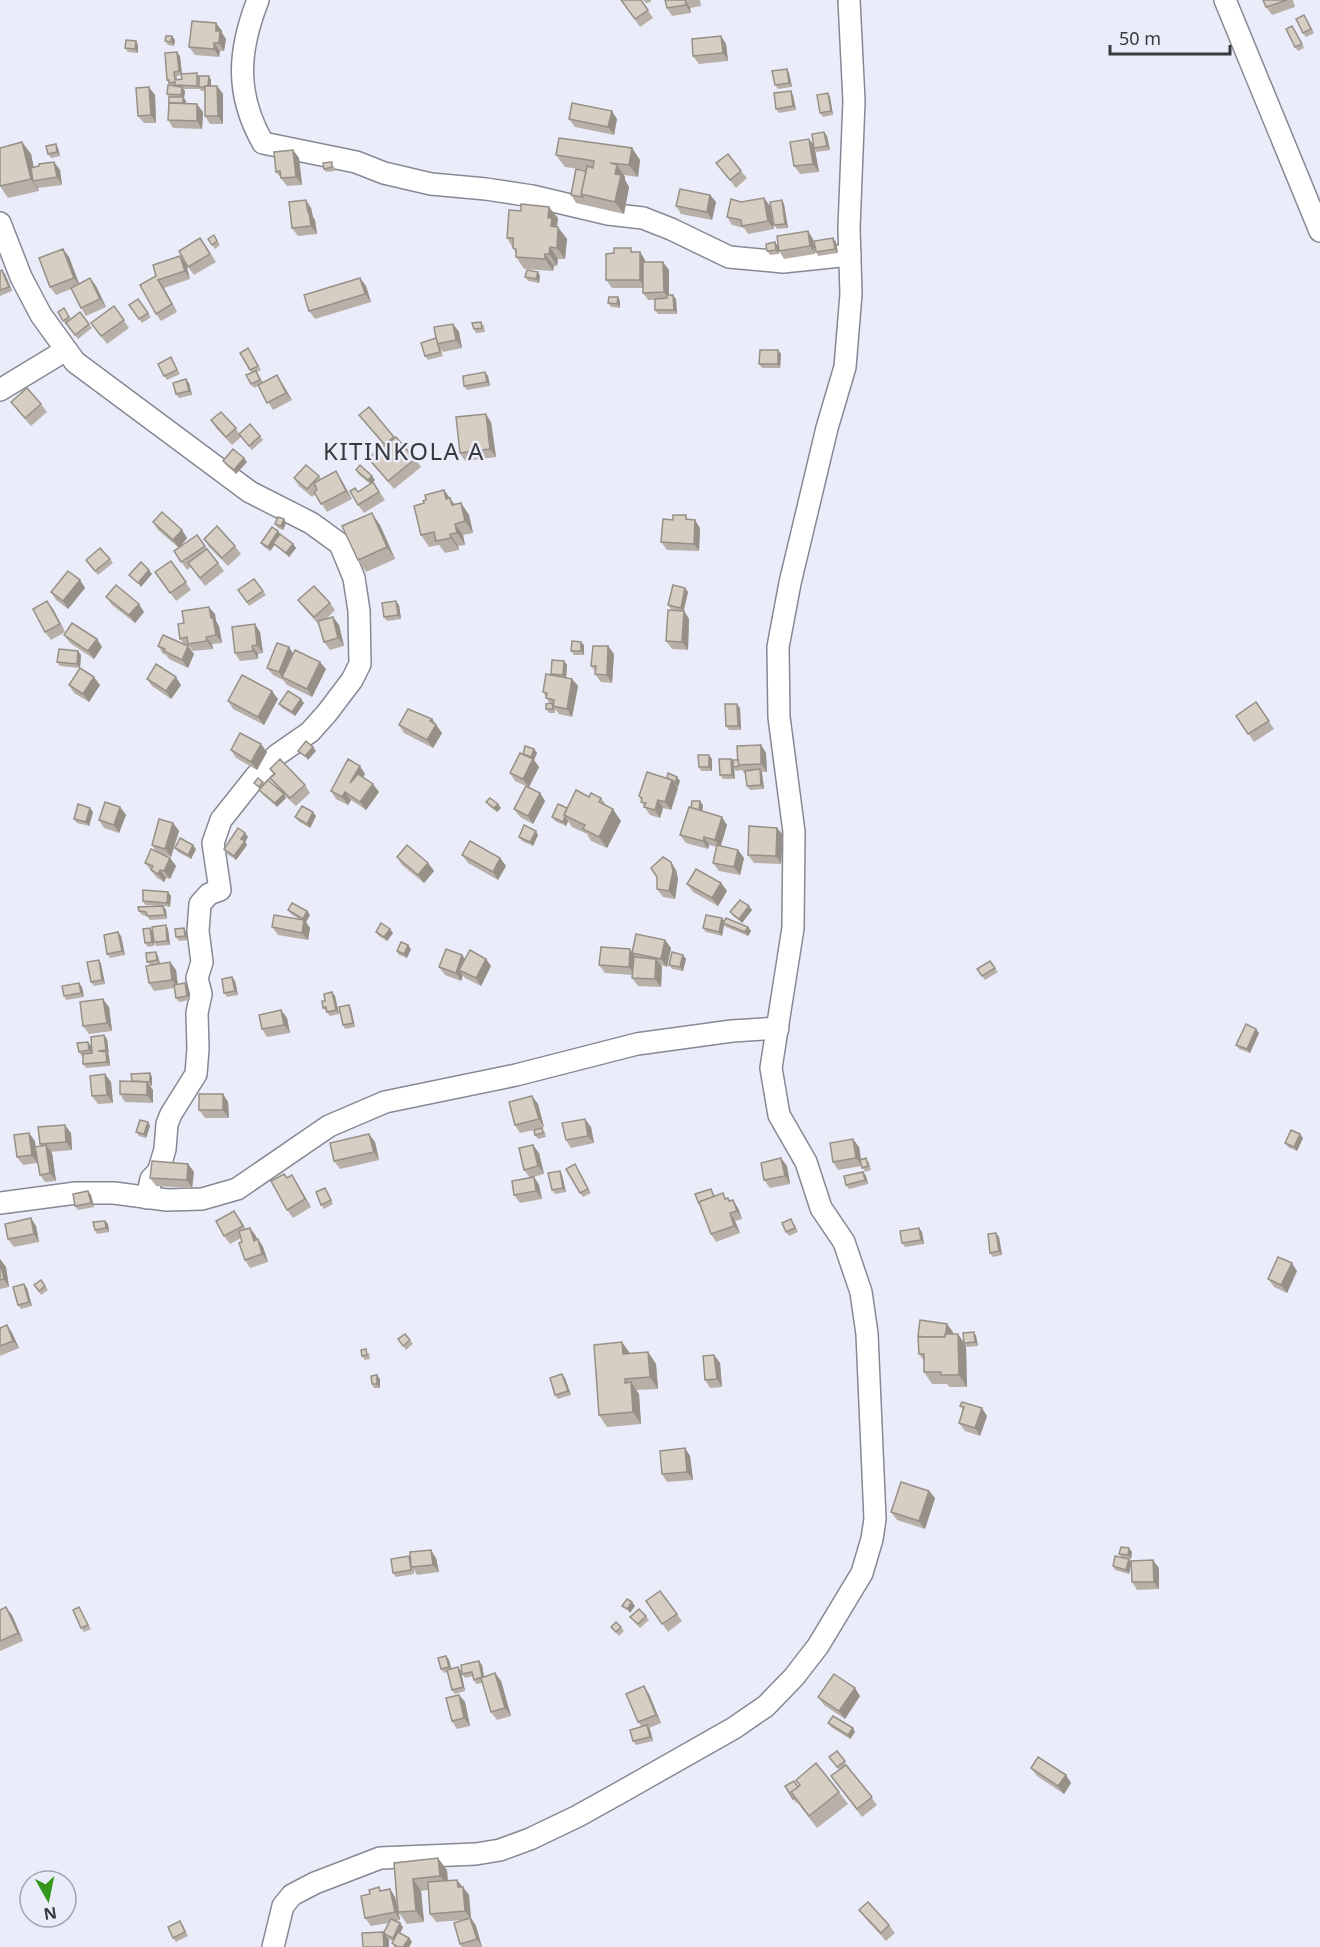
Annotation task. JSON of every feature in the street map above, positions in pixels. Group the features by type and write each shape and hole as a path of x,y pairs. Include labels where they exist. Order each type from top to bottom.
{"street":[{"path":"258,0 247,28 243,49 242,77 249,114 263,143 356,162 384,173 431,184 532,196 608,214 643,218 729,256 783,262 850,255"},
{"path":"273,1947 283,1906 292,1895 315,1883 380,1858 449,1856 500,1851 578,1816 734,1728 766,1706 794,1677 818,1646 862,1573 872,1539 874,1519 867,1334 861,1292 844,1242 821,1208 806,1162 785,1127 777,1107 771,1068 793,928 794,832 779,717 778,647 790,583 827,428 845,367 851,294 854,101 849,0"},
{"path":"1225,0 1320,231"},
{"path":"0,223 21,277 41,315 75,362 250,492 312,523 340,544 354,578 359,611 360,664 352,680 310,732 277,755 256,776 221,820 216,832 213,851 220,890 209,894 200,904 199,913 198,931 202,962 197,978 201,994 197,1013 196,1074 176,1103 167,1124 165,1149 158,1172 151,1179 147,1198"},
{"path":"0,390 66,351"},
{"path":"0,1203 76,1193 114,1193 167,1200 202,1198 237,1188 329,1125 385,1102 516,1075 638,1044 732,1031 778,1028"}],"building":[{"path":"621,0 641,0 648,10 635,19"},
{"path":"665,0 685,0 686,5 667,8"},
{"path":"1263,0 1287,0 1266,7"},
{"path":"1304,15 1311,29 1303,33 1296,19"},
{"path":"192,21 216,23 216,31 220,31 219,43 214,43 214,49 189,47"},
{"path":"1292,26 1302,44 1295,47 1286,29"},
{"path":"166,36 172,36 171,42 165,41"},
{"path":"721,36 723,53 693,56 692,39"},
{"path":"126,40 136,41 135,49 125,48"},
{"path":"177,52 179,71 174,72 175,80 182,79 181,74 197,73 197,86 175,85 175,82 169,83 167,80 165,53"},
{"path":"787,69 789,83 775,85 772,71"},
{"path":"199,76 209,76 208,86 199,87"},
{"path":"168,85 182,87 181,95 167,94"},
{"path":"205,86 217,86 218,116 205,116"},
{"path":"149,87 151,115 138,116 136,88"},
{"path":"791,91 793,106 776,109 774,93"},
{"path":"828,93 831,111 820,113 817,95"},
{"path":"169,97 183,97 183,103 169,103"},
{"path":"169,103 197,104 197,121 168,120"},
{"path":"572,103 612,111 608,127 569,119"},
{"path":"824,132 827,146 814,148 812,134"},
{"path":"559,138 632,148 629,165 610,163 617,165 615,174 621,175 615,202 581,194 587,166 593,168 594,161 556,155"},
{"path":"809,139 813,164 794,166 790,142"},
{"path":"22,142 31,179 0,186 0,148"},
{"path":"56,144 57,152 48,154 46,146"},
{"path":"293,150 296,177 281,178 280,171 276,172 274,152"},
{"path":"728,154 741,171 730,180 716,163"},
{"path":"54,162 57,177 33,181 31,168 39,164"},
{"path":"332,162 332,167 324,169 323,163"},
{"path":"576,169 586,171 581,194 583,197 571,195"},
{"path":"680,189 710,195 707,212 676,206"},
{"path":"764,198 768,221 742,226 741,220 727,217 731,199 741,202"},
{"path":"306,200 311,226 292,228 289,202"},
{"path":"782,200 785,224 774,225 770,202"},
{"path":"521,204 549,207 548,218 552,218 551,226 558,227 557,248 550,247 549,254 545,254 545,259 516,257 513,238 507,238 509,210 521,211"},
{"path":"808,231 810,246 779,251 777,236"},
{"path":"214,235 217,241 212,245 208,239"},
{"path":"200,238 210,254 188,267 179,251"},
{"path":"833,238 835,249 816,252 814,241"},
{"path":"775,242 776,250 767,251 766,244"},
{"path":"614,248 631,248 631,252 640,252 640,280 606,280 606,254 614,253"},
{"path":"63,249 74,278 50,287 39,258"},
{"path":"180,256 185,271 158,280 172,304 156,314 140,285 156,276 153,265"},
{"path":"643,262 663,262 664,292 643,293"},
{"path":"2,270 9,287 0,290 0,271"},
{"path":"527,270 538,272 536,279 525,277"},
{"path":"90,278 100,299 81,308 71,288"},
{"path":"360,278 365,294 309,311 304,295"},
{"path":"667,295 673,295 674,310 655,310 655,299 667,298"},
{"path":"609,297 618,297 617,304 608,303"},
{"path":"138,299 148,313 139,319 129,305"},
{"path":"114,306 124,320 101,336 91,323"},
{"path":"64,308 69,317 63,321 58,312"},
{"path":"80,312 89,324 75,335 66,323"},
{"path":"481,322 482,328 474,329 472,323"},
{"path":"453,324 456,340 437,344 434,327"},
{"path":"436,338 440,352 425,356 421,343"},
{"path":"248,348 258,366 250,370 240,353"},
{"path":"760,350 778,350 778,364 759,364"},
{"path":"171,357 177,370 164,376 158,364"},
{"path":"256,371 260,380 251,384 246,375"},
{"path":"485,372 487,382 464,386 463,376"},
{"path":"277,375 286,393 267,403 258,385"},
{"path":"186,379 189,391 176,394 173,383"},
{"path":"27,388 41,404 25,418 11,402"},
{"path":"369,407 394,437 384,444 359,415"},
{"path":"221,412 236,428 226,437 211,420"},
{"path":"486,414 490,449 460,453 456,417"},
{"path":"250,424 260,436 249,446 239,434"},
{"path":"396,437 415,459 388,481 368,458"},
{"path":"233,449 244,458 234,470 223,461"},
{"path":"306,465 319,476 307,489 294,478"},
{"path":"360,465 372,476 368,480 356,470"},
{"path":"336,471 346,491 321,504 314,492 317,490 314,483"},
{"path":"373,482 379,492 358,505 350,491 355,488 358,492"},
{"path":"444,490 446,499 450,498 452,505 461,503 465,521 455,524 457,533 450,534 451,538 436,541 434,532 421,535 414,506 424,503 425,495"},
{"path":"162,512 182,530 173,540 153,522"},
{"path":"372,513 387,547 358,560 342,526"},
{"path":"673,515 686,515 686,519 695,520 694,544 661,542 663,519 673,520"},
{"path":"278,517 284,519 281,526 275,524"},
{"path":"217,526 235,546 222,558 204,539"},
{"path":"272,527 278,531 268,547 261,543"},
{"path":"280,534 293,544 286,553 273,543"},
{"path":"197,535 205,546 181,562 174,551"},
{"path":"100,548 110,559 95,571 86,560"},
{"path":"207,549 218,563 200,578 188,563"},
{"path":"171,561 186,582 170,593 155,572"},
{"path":"141,562 149,570 138,583 129,575"},
{"path":"68,571 80,580 63,601 51,592"},
{"path":"254,579 263,591 247,602 238,590"},
{"path":"116,585 139,604 129,615 106,597"},
{"path":"673,585 685,588 681,608 668,605"},
{"path":"314,586 330,603 314,617 298,600"},
{"path":"47,601 60,624 45,632 33,609"},
{"path":"396,601 398,615 384,617 382,603"},
{"path":"209,607 216,635 206,637 207,641 188,644 187,637 180,639 178,624 184,623 182,611"},
{"path":"668,610 684,611 682,642 666,641"},
{"path":"333,617 338,638 324,642 318,621"},
{"path":"72,623 97,639 88,651 64,635"},
{"path":"255,624 257,645 252,646 253,651 235,653 232,627"},
{"path":"163,635 188,646 182,660 158,646"},
{"path":"572,641 581,642 581,651 571,651"},
{"path":"277,643 289,647 279,672 267,668"},
{"path":"593,646 608,646 607,675 595,674 596,666 591,666"},
{"path":"59,649 78,651 77,664 57,662"},
{"path":"295,650 320,662 307,689 282,677"},
{"path":"552,660 564,661 563,675 551,674"},
{"path":"156,664 176,677 166,691 147,679"},
{"path":"80,668 94,677 83,694 69,685"},
{"path":"546,674 572,679 567,709 553,706 554,700 546,698 547,693 543,692"},
{"path":"242,675 272,691 258,717 228,701"},
{"path":"288,691 301,699 292,712 279,704"},
{"path":"1256,702 1269,721 1248,734 1236,716"},
{"path":"552,703 553,709 546,709 546,704"},
{"path":"725,704 737,704 738,726 726,726"},
{"path":"408,709 432,719 430,721 436,725 427,740 399,725"},
{"path":"240,733 261,744 251,762 231,750"},
{"path":"306,741 313,747 305,756 298,751"},
{"path":"761,745 761,764 738,765 737,746"},
{"path":"525,746 534,749 531,757 523,754"},
{"path":"520,753 533,759 523,779 510,773"},
{"path":"698,755 709,755 709,767 699,767"},
{"path":"280,759 305,785 290,798 270,778 275,774 270,769"},
{"path":"348,759 360,766 350,783 358,774 373,784 360,802 345,792 342,797 331,791"},
{"path":"719,759 731,759 732,775 720,775"},
{"path":"733,760 738,760 739,766 733,767"},
{"path":"760,769 761,785 747,786 745,771"},
{"path":"647,772 672,780 665,802 658,800 655,810 644,807 646,803 641,802 642,798 639,796"},
{"path":"668,773 677,777 675,783 667,778"},
{"path":"258,778 263,782 259,787 254,783"},
{"path":"268,780 284,794 275,803 259,790"},
{"path":"526,786 540,793 528,816 514,809"},
{"path":"576,790 589,797 591,793 601,798 599,802 613,809 599,837 583,829 585,825 564,815"},
{"path":"490,798 498,804 494,808 486,802"},
{"path":"692,801 700,801 699,810 691,808"},
{"path":"105,802 120,807 114,825 99,820"},
{"path":"78,804 90,808 86,822 74,819"},
{"path":"558,804 567,808 563,822 552,817"},
{"path":"302,806 313,812 307,824 295,817"},
{"path":"689,807 722,817 715,840 704,837 703,841 680,835"},
{"path":"159,819 173,823 165,849 152,845"},
{"path":"524,825 536,831 530,842 519,837"},
{"path":"749,826 777,828 776,856 748,855"},
{"path":"238,828 245,833 241,839 245,841 234,856 224,849"},
{"path":"180,838 193,845 188,855 175,848"},
{"path":"470,841 500,858 493,872 462,855"},
{"path":"407,845 428,863 418,875 397,857"},
{"path":"717,845 738,850 734,867 713,863"},
{"path":"151,849 170,858 164,871 160,870 158,874 151,870 153,866 145,863"},
{"path":"663,857 671,862 673,871 669,891 657,889 657,877 651,868"},
{"path":"696,869 721,883 712,898 687,884"},
{"path":"143,890 168,892 167,903 143,901"},
{"path":"740,900 749,906 739,919 730,912"},
{"path":"292,903 307,911 303,919 288,910"},
{"path":"163,906 165,915 147,916 146,912 139,911 138,907"},
{"path":"274,915 304,920 302,933 272,927"},
{"path":"706,915 722,918 719,932 703,928"},
{"path":"726,918 748,927 745,932 723,923"},
{"path":"381,923 390,929 384,937 376,932"},
{"path":"166,925 167,941 154,942 152,927"},
{"path":"150,928 152,942 145,943 143,929"},
{"path":"184,928 185,936 176,937 175,929"},
{"path":"118,932 122,951 107,954 104,935"},
{"path":"636,934 665,940 661,959 632,953"},
{"path":"401,942 408,945 404,954 397,951"},
{"path":"601,947 630,949 629,967 599,965"},
{"path":"446,949 462,955 456,973 439,967"},
{"path":"470,950 486,959 476,978 459,970"},
{"path":"156,952 157,960 147,962 146,953"},
{"path":"672,952 683,955 680,967 669,965"},
{"path":"634,957 656,959 655,979 632,978"},
{"path":"99,960 102,980 91,982 87,962"},
{"path":"990,961 995,968 982,976 977,969"},
{"path":"170,962 172,980 149,983 146,966"},
{"path":"232,977 235,991 224,993 222,979"},
{"path":"79,983 81,993 64,996 62,986"},
{"path":"185,983 187,996 176,998 174,985"},
{"path":"332,992 336,1010 327,1012 326,1007 323,1008 322,1001 325,1001 324,994"},
{"path":"103,999 107,1023 83,1026 80,1002"},
{"path":"349,1005 353,1023 343,1025 339,1007"},
{"path":"281,1010 284,1025 262,1029 259,1015"},
{"path":"1246,1024 1256,1029 1247,1049 1236,1045"},
{"path":"104,1035 106,1050 98,1051 106,1052 107,1062 83,1064 83,1054 92,1053 91,1037"},
{"path":"88,1042 89,1050 79,1052 77,1043"},
{"path":"150,1073 150,1082 132,1081 131,1074"},
{"path":"105,1074 107,1095 92,1096 90,1076"},
{"path":"120,1081 147,1082 147,1095 120,1094"},
{"path":"199,1094 223,1094 223,1110 199,1110"},
{"path":"532,1096 539,1119 515,1125 509,1102"},
{"path":"585,1119 588,1136 566,1140 562,1123"},
{"path":"140,1120 148,1122 144,1134 136,1132"},
{"path":"65,1125 66,1142 40,1144 38,1127"},
{"path":"542,1128 543,1133 535,1135 534,1130"},
{"path":"1291,1130 1300,1134 1294,1147 1285,1143"},
{"path":"29,1133 32,1155 17,1157 14,1135"},
{"path":"369,1134 374,1152 334,1161 330,1143"},
{"path":"853,1139 856,1158 833,1162 830,1143"},
{"path":"46,1145 50,1173 40,1175 35,1147"},
{"path":"533,1145 538,1166 524,1170 519,1148"},
{"path":"781,1158 785,1176 764,1180 761,1163"},
{"path":"866,1158 868,1166 862,1168 860,1160"},
{"path":"152,1161 188,1164 187,1180 150,1178"},
{"path":"575,1164 588,1189 580,1193 566,1169"},
{"path":"560,1171 563,1188 552,1190 548,1173"},
{"path":"863,1172 865,1180 846,1185 844,1176"},
{"path":"284,1174 287,1178 292,1175 305,1199 287,1210 271,1181"},
{"path":"534,1177 536,1191 514,1195 512,1181"},
{"path":"325,1188 331,1200 321,1205 316,1192"},
{"path":"711,1189 714,1197 699,1202 699,1204 695,1194"},
{"path":"88,1191 91,1203 75,1206 73,1194"},
{"path":"723,1193 725,1199 733,1200 737,1211 730,1213 734,1226 711,1234 699,1202"},
{"path":"234,1211 243,1226 224,1236 216,1221"},
{"path":"31,1218 34,1234 8,1239 5,1224"},
{"path":"791,1219 795,1228 786,1232 782,1223"},
{"path":"105,1221 106,1228 95,1230 93,1222"},
{"path":"250,1228 254,1241 258,1239 262,1254 245,1260 239,1243 242,1242 239,1231"},
{"path":"919,1228 921,1240 902,1243 900,1231"},
{"path":"996,1233 999,1251 990,1253 988,1234"},
{"path":"1278,1257 1292,1263 1281,1285 1268,1279"},
{"path":"0,1260 4,1279 0,1280"},
{"path":"41,1280 45,1286 39,1291 34,1285"},
{"path":"24,1284 29,1302 18,1305 13,1287"},
{"path":"920,1320 947,1324 945,1337 918,1336"},
{"path":"7,1325 13,1341 0,1346 0,1328"},
{"path":"974,1332 975,1342 964,1343 963,1333"},
{"path":"405,1334 410,1340 403,1346 398,1339"},
{"path":"945,1334 958,1334 959,1375 924,1372 924,1354 919,1354 918,1337 945,1337"},
{"path":"622,1342 623,1354 648,1352 650,1377 625,1379 625,1383 631,1382 633,1412 599,1415 594,1345"},
{"path":"366,1349 367,1355 362,1356 361,1350"},
{"path":"714,1355 717,1379 705,1380 703,1356"},
{"path":"562,1374 568,1391 555,1395 550,1378"},
{"path":"377,1375 377,1384 372,1384 371,1376"},
{"path":"962,1402 982,1408 975,1428 959,1423 964,1407 960,1406"},
{"path":"685,1448 687,1472 662,1474 660,1451"},
{"path":"901,1482 929,1491 919,1521 891,1512"},
{"path":"1121,1547 1129,1548 1128,1555 1119,1554"},
{"path":"431,1550 433,1565 411,1567 410,1552"},
{"path":"409,1556 411,1570 393,1573 391,1559"},
{"path":"1115,1556 1129,1559 1126,1570 1113,1566"},
{"path":"1153,1560 1154,1582 1132,1582 1131,1561"},
{"path":"660,1591 677,1614 662,1624 646,1601"},
{"path":"627,1599 632,1602 627,1609 622,1606"},
{"path":"6,1607 18,1633 0,1641 0,1610"},
{"path":"79,1607 88,1625 81,1628 73,1610"},
{"path":"639,1609 646,1616 638,1624 630,1617"},
{"path":"616,1622 621,1627 616,1632 611,1627"},
{"path":"446,1656 449,1667 441,1669 438,1658"},
{"path":"479,1661 482,1677 474,1680 472,1672 462,1674 461,1665"},
{"path":"458,1667 463,1687 452,1690 447,1670"},
{"path":"495,1673 505,1708 491,1712 481,1678"},
{"path":"834,1674 855,1688 839,1711 818,1697"},
{"path":"644,1686 656,1715 638,1722 626,1694"},
{"path":"459,1695 464,1718 452,1721 446,1698"},
{"path":"833,1716 853,1728 848,1735 828,1723"},
{"path":"647,1725 650,1737 633,1741 630,1730"},
{"path":"837,1751 845,1761 837,1767 829,1757"},
{"path":"1038,1757 1066,1775 1058,1786 1031,1768"},
{"path":"816,1763 839,1792 809,1816 791,1792 800,1785 796,1780"},
{"path":"846,1765 872,1797 857,1809 831,1776"},
{"path":"794,1781 798,1787 791,1792 795,1798 793,1799 785,1786"},
{"path":"438,1858 440,1876 413,1879 416,1911 398,1912 394,1863"},
{"path":"457,1880 458,1887 463,1887 465,1911 430,1914 428,1882"},
{"path":"379,1887 380,1891 390,1889 395,1912 365,1918 361,1896 370,1894 369,1890"},
{"path":"868,1902 889,1925 881,1933 859,1910"},
{"path":"470,1918 477,1939 460,1944 454,1923"},
{"path":"391,1919 400,1923 393,1938 384,1932"},
{"path":"180,1921 185,1932 173,1938 168,1927"},
{"path":"383,1932 384,1947 363,1947 362,1933"},
{"path":"398,1932 409,1938 403,1947 392,1943"}],"district":[{"name":"KITINKOLA A","path":"404,450"}]}
